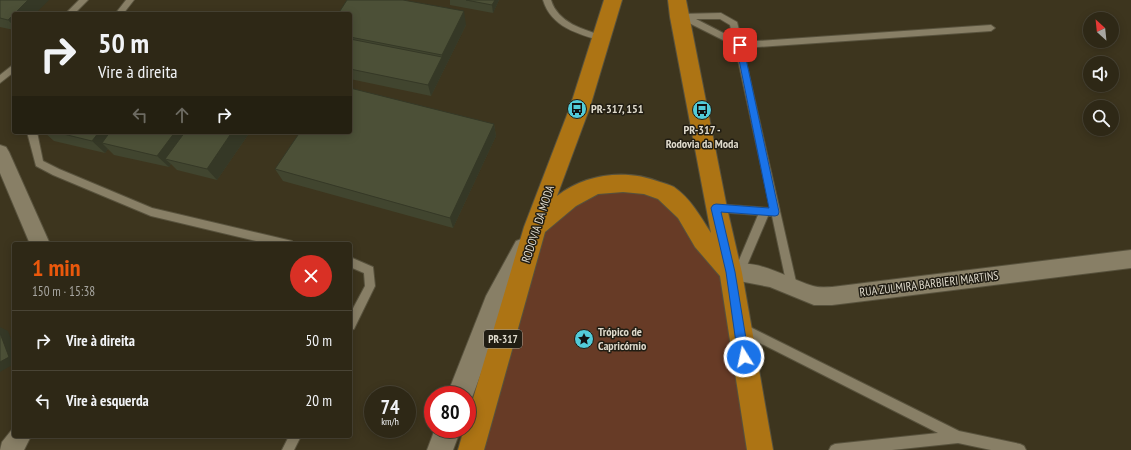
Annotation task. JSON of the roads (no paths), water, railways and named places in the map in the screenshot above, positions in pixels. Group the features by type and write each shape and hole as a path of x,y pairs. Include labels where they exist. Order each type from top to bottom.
{"highway":[{"name":"RODOVIA DA MODA","path":"471,450 535,227 580,107 613,0"},
{"path":"680,11 716,208 735,272 738,326 760,450"},
{"path":"535,227 568,200 595,186 623,183 645,185 666,193 686,211 703,240 735,272"}],"street":[{"path":"0,152 39,242"},
{"path":"463,386 498,296 535,227"},
{"name":"RUA ZULMIRA BARBIERI MARTINS","path":"735,272 771,278 814,296 832,296 1131,259"},
{"path":"10,450 19,438"},
{"path":"440,450 445,438"}],"lane":[{"path":"71,12 84,0"},
{"path":"121,12 130,0"},
{"path":"547,0 552,12 558,19 581,32 602,38"},
{"path":"680,11 721,16 734,24 740,45 770,212 792,286"},
{"path":"680,11 740,45 991,28"},
{"path":"0,80 12,69"},
{"path":"33,134 40,163 56,172 151,212 279,242"},
{"path":"716,208 770,212"},
{"path":"735,272 770,212"},
{"path":"352,263 369,270 370,286 352,321"},
{"path":"738,326 958,437 1020,450"},
{"path":"835,450 958,437"},
{"path":"288,450 294,438"}],"place":[{"name":"PR-317, 151","path":"577,109"},
{"name":"PR-317 - Rodovia da Moda","path":"702,110"},
{"name":"Trópico de Capricórnio","path":"584,339"}]}
